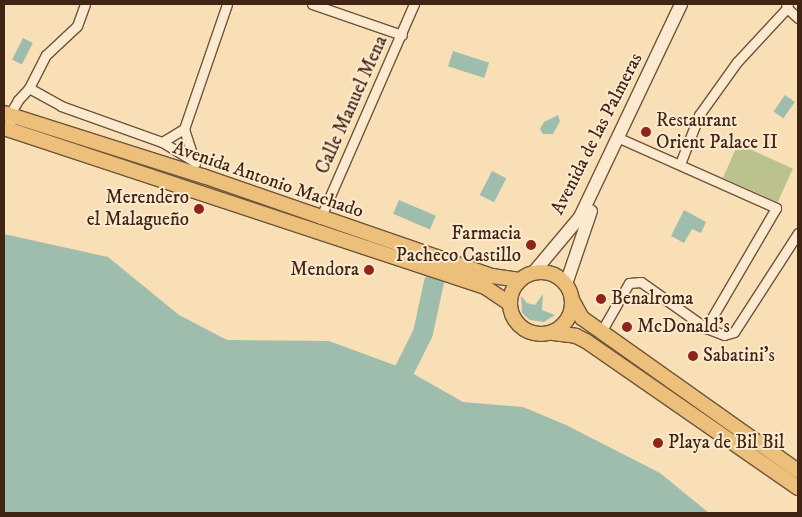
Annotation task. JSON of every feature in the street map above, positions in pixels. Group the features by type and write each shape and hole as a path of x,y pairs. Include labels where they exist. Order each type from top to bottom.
{"main road":[{"name":"Avenida Antonio Machado","path":"7,113 203,176 320,219 492,276 520,280"},
{"name":"Avenida Antonio Machado","path":"7,129 485,287 510,303"},
{"path":"798,471 582,318 566,284 550,273 532,273 520,280 514,287 510,303 511,313 524,330 533,334 553,333 576,336 586,341 798,488"},
{"path":"553,333 568,320 572,300"}],"street":[{"path":"7,129 7,113 29,88 46,55 78,26 85,4"},
{"path":"203,176 194,161 184,129 227,4"},
{"path":"312,4 402,35"},
{"name":"Calle Manuel Mena","path":"320,219 414,4"},
{"name":"Avenida de las Palmeras","path":"566,284 588,219 681,4"},
{"name":"Avenida de las Palmeras","path":"532,273 580,218 690,4"},
{"path":"685,165 699,115 737,62 787,5 798,18"},
{"path":"29,88 62,106 162,142 194,161"},
{"path":"162,142 184,129"},
{"path":"622,139 685,165 776,208 706,328"},
{"path":"601,332 630,283 641,282 706,328 724,335 734,332 798,233"}],"green space":[{"path":"738,144 793,168 778,202 723,178"}],"shaded area":[{"path":"23,38 33,43 22,64 12,59"},
{"path":"453,51 489,63 484,78 448,66"},
{"path":"785,95 795,102 783,118 774,111"},
{"path":"558,115 560,121 553,134 543,134 540,129 544,122"},
{"path":"492,171 506,178 494,202 480,195"},
{"path":"399,200 436,216 430,229 393,214"},
{"path":"684,210 706,222 701,233 692,229 684,243 671,236"},
{"path":"4,234 108,257 179,315 227,340 329,341 405,369 463,402 523,407 566,425 660,473 709,513 4,513"},
{"path":"543,294 542,310 555,315 544,322 530,320 522,313 521,296 527,303 535,305"}],"waterway":[{"path":"405,369 423,333 434,282"}],"place":[{"name":"Restaurant Orient Palace II","path":"646,132"},
{"name":"Merendero el Malagueño","path":"199,209"},
{"name":"Farmacia Pacheco Castillo","path":"531,245"},
{"name":"Mendora","path":"369,270"},
{"name":"Benalroma","path":"601,299"},
{"name":"McDonald's","path":"627,327"},
{"name":"Sabatini's","path":"693,356"},
{"name":"Playa de Bil Bil","path":"658,443"}]}
